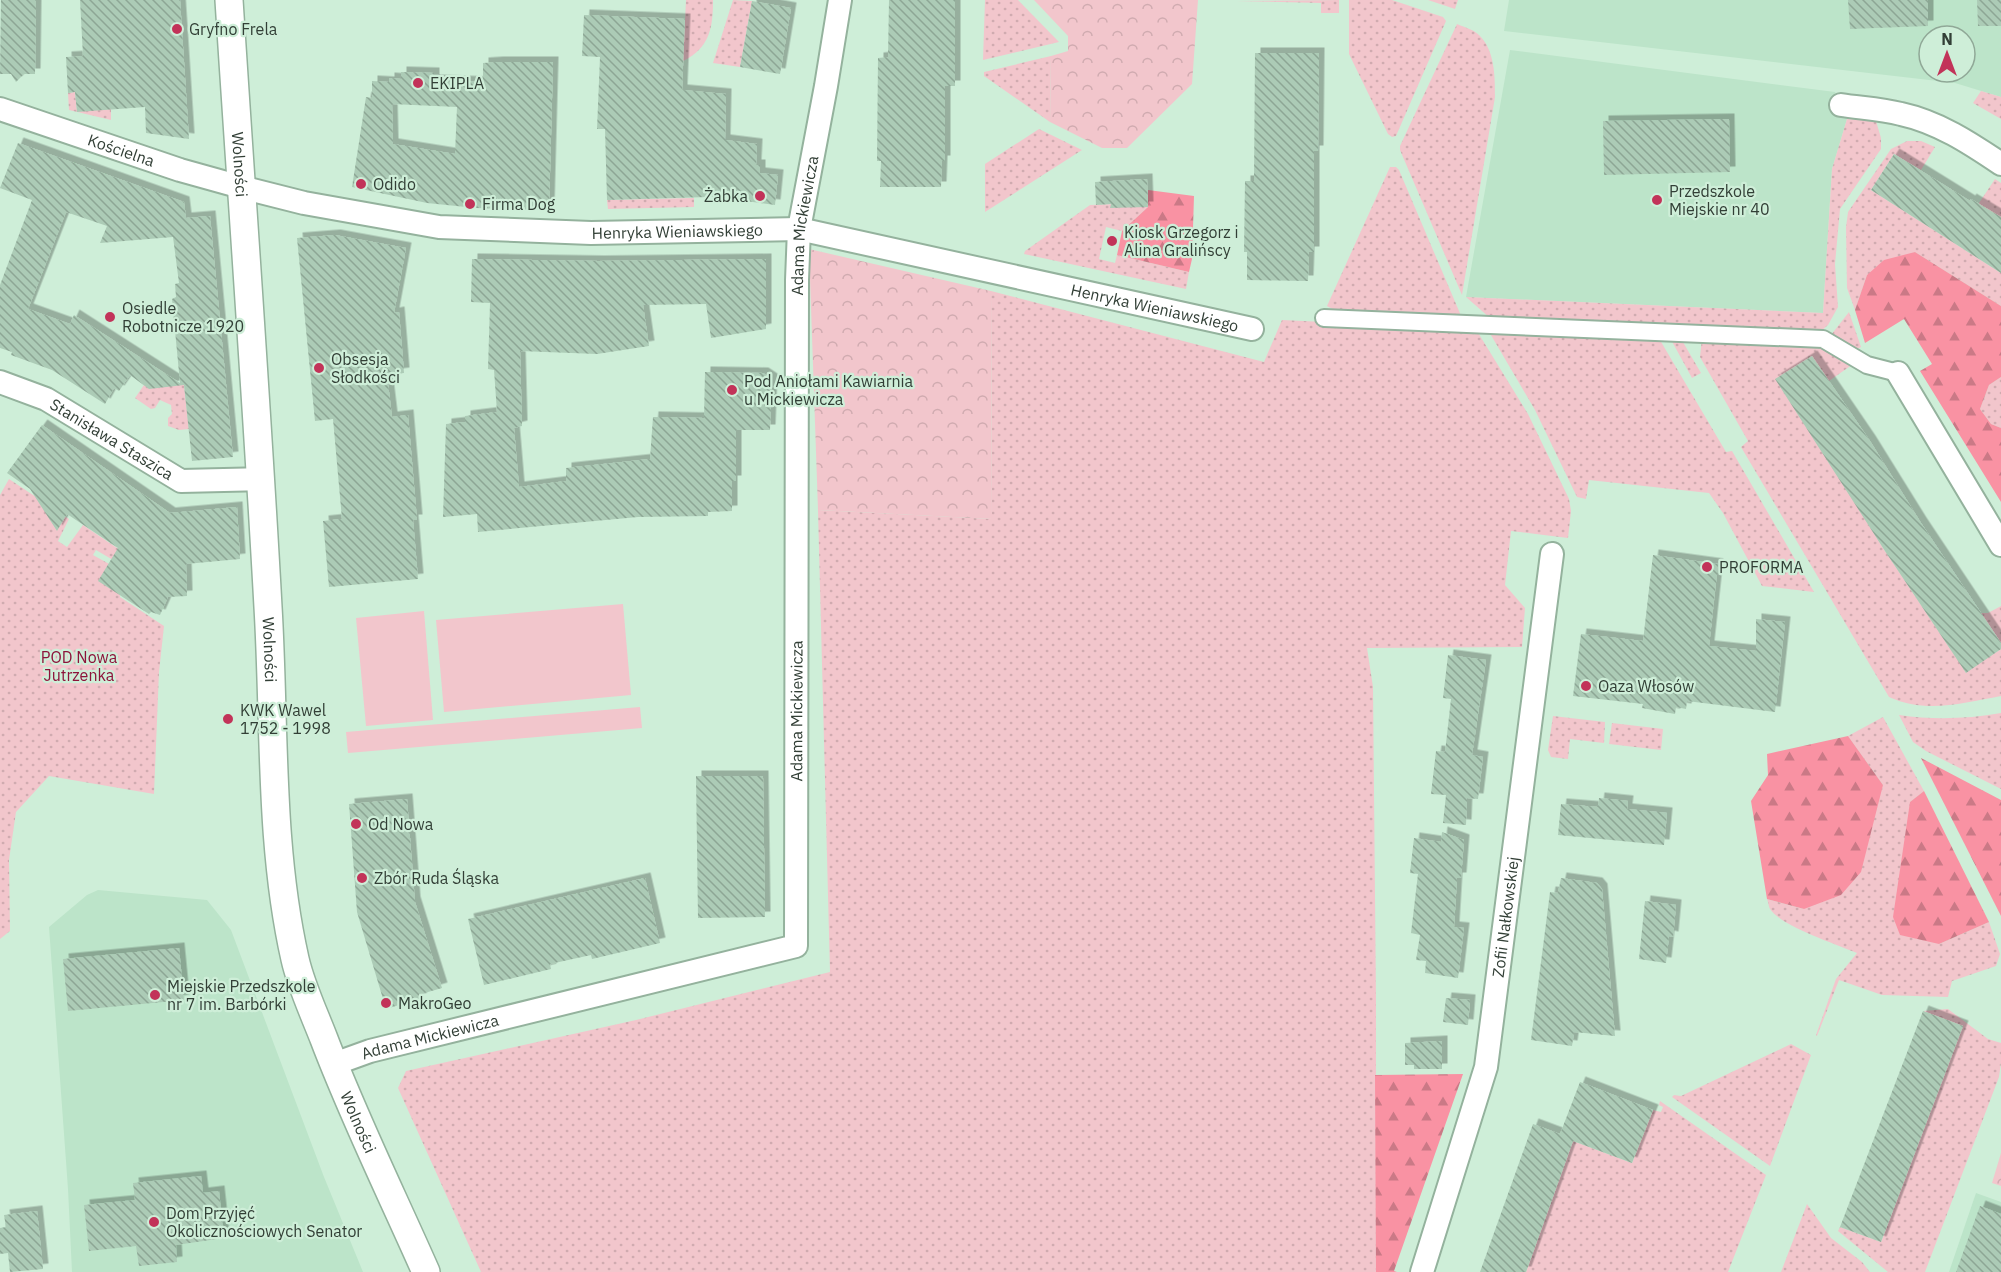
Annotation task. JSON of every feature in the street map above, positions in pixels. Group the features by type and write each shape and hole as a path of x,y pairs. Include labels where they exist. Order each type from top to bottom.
{"street":[{"name":"Wolności","path":"229,0 262,478 276,811 283,888 295,960 334,1064 426,1272"},
{"name":"Adama Mickiewicza","path":"334,1064 380,1048 796,946 799,229 840,0"},
{"path":"1840,105 1900,113 1934,124 1966,141 2001,164"},
{"name":"Kościelna","path":"0,109 180,170 241,187"},
{"name":"Henryka Wieniawskiego","path":"241,187 304,203 439,227 591,233 799,229 1252,329"},
{"path":"1324,318 1823,339 1867,365 1898,373 2001,546"},
{"name":"Stanisława Staszica","path":"0,382 46,399 181,481 262,478"},
{"name":"Zofii Nałkowskiej","path":"1422,1272 1486,1067 1552,554"}],"shaded area":[{"path":"1509,0 2001,0 2001,97 1958,84 1977,84 1977,24 1917,24 1917,79 1504,31"},
{"name":"Przedszkole Miejskie nr 40","path":"1510,50 1835,92 1847,119 1832,169 1823,313 1466,297"},
{"name":"Miejskie Przedszkole nr 7 im. Barbórki","path":"98,890 207,900 231,930 324,1177 363,1272 72,1272 49,927 87,895"},
{"path":"1976,1193 2001,1202 2001,1272 1949,1272"}],"green space":[{"path":"686,0 713,0 713,10 711,28 704,43 692,56 683,61"},
{"path":"733,0 752,1 740,67 713,63"},
{"path":"985,0 1018,0 1059,42 983,60"},
{"path":"1034,0 1198,0 1192,84 1127,148 1102,148 1050,122 1051,56 1068,51 1068,36"},
{"path":"1339,0 1339,13 1321,13 1321,3 1236,1"},
{"path":"1349,0 1392,0 1443,17 1446,21 1396,136 1392,137 1388,134 1349,54"},
{"path":"1428,0 1458,0 1455,9"},
{"path":"1457,24 1479,35 1484,41 1493,64 1495,89 1462,295 1400,150"},
{"path":"1051,56 1050,122 984,76 984,72"},
{"path":"1981,91 2001,97 2001,119 1973,103"},
{"path":"75,92 77,111 111,109 111,120 69,110 68,93"},
{"path":"1847,119 1876,121 1881,138 1881,149 1840,209 1835,264 1838,307 1828,325 1821,331 1490,318 1466,297 1823,313 1832,169"},
{"path":"1039,129 1082,150 985,212 985,164"},
{"path":"1907,141 1921,141 1935,147 1921,170 1894,154 1871,190 2001,273 2001,306 1915,252 1867,275 1855,310 1847,288 1846,227 1848,212 1891,149"},
{"path":"1390,167 1396,167 1399,170 1462,318 1338,312 1327,306"},
{"path":"1995,179 2001,183 2001,221 1977,206"},
{"path":"1148,190 1194,196 1192,259 1189,272 1117,255 1122,231 1148,207"},
{"path":"694,198 694,207 608,209 607,200"},
{"path":"1115,204 1120,207 1148,207 1122,231 1106,227 1099,259 1115,263 1117,255 1189,272 1186,289 1024,254 1025,251 1090,205"},
{"path":"809,249 991,291 992,519 818,510"},
{"path":"1915,252 2001,306 2001,377 1989,385 1980,409 1991,424 2001,428 2001,502 1920,371 1932,364 1904,319 1865,343 1855,310 1867,275 1884,260"},
{"path":"991,291 1264,362 1282,320 1477,331 1528,414 1569,499 1571,511 1568,538 1511,531 1505,585 1525,608 1522,647 1367,648 1373,687 1376,1272 481,1272 398,1088 406,1071 636,1020 830,972 818,510 992,519"},
{"path":"1849,312 1861,347 1857,349 1831,335"},
{"path":"1488,330 1657,335 1726,452 1732,451 1814,592 1762,586 1723,513 1709,493 1589,480 1586,499 1577,497 1535,410"},
{"path":"1669,336 1680,337 1701,373 1692,378"},
{"path":"1702,338 1821,344 1856,362 1829,381 1812,357 1845,486 1883,548 1966,672 2001,649 2001,696 1945,706 1917,705 1889,697 1741,447 1748,441 1700,357"},
{"path":"2001,377 2001,428 1991,424 1980,409 1989,385"},
{"path":"144,385 184,385 189,429 179,430 168,426 168,418 172,414 171,405 160,400 155,408 151,409 135,398"},
{"name":"POD Nowa Jutrzenka","path":"9,479 69,519 58,541 67,547 83,525 120,550 113,560 96,550 93,555 120,570 120,597 164,626 159,672 154,794 49,776 16,812 9,860 10,931 0,939 0,495"},
{"path":"623,604 631,695 444,712 436,620"},
{"path":"2001,606 2001,643 1981,613 1988,613"},
{"path":"424,611 433,720 366,726 356,618"},
{"path":"640,707 642,728 348,753 346,732"},
{"path":"2001,713 2001,789 1926,751 1913,742 1899,715 1950,718"},
{"path":"1553,716 1605,722 1604,743 1570,739 1568,759 1551,757 1548,750"},
{"path":"1883,717 1924,791 1910,802 1939,944 1989,922 2000,954 1996,966 1952,981 1948,997 1882,995 1839,980 1817,1036 1836,979 1857,953 1785,922 1770,909 1767,899 1804,909 1883,785 1848,736"},
{"path":"1612,723 1663,729 1661,750 1609,744"},
{"path":"1848,736 1883,785 1861,872 1841,895 1804,909 1767,899 1751,801 1768,775 1767,754"},
{"path":"1921,758 2001,800 2001,916"},
{"path":"1924,791 1989,922 1939,944 1900,935 1893,917 1910,802"},
{"path":"1948,1009 1988,1039 2001,1043 1999,1077 1925,1272 1888,1272 1838,1231 1840,1227 1881,1242 1963,1026 1923,1011"},
{"path":"1791,1044 1811,1055 1770,1166 1672,1097 1681,1096"},
{"path":"1463,1074 1394,1271 1397,1272 1376,1272 1375,1075"},
{"path":"1660,1101 1766,1175 1728,1272 1526,1272 1573,1141 1632,1163 1653,1110 1661,1112 1663,1107 1659,1105"},
{"path":"2001,1153 2001,1186 1992,1183"},
{"path":"1807,1204 1831,1238 1862,1262 1870,1272 1781,1272"}],"building":[{"path":"1,0 36,0 35,74 24,74 16,82 11,74 0,74"},
{"path":"80,0 180,0 189,139 146,133 145,107 77,112 75,92 68,93 66,57 83,56"},
{"path":"889,0 955,0 955,86 945,86 945,161 942,161 941,187 880,187 881,161 877,161 878,58 888,57"},
{"path":"1848,0 1928,0 1928,24 1850,29"},
{"path":"1977,0 2001,0 2001,26 1978,26"},
{"path":"752,1 791,8 780,74 740,67"},
{"path":"584,15 685,19 682,90 726,94 725,140 757,144 756,165 760,165 760,173 778,175 775,205 708,196 607,200 605,129 597,129 600,57 582,56"},
{"path":"1255,53 1319,53 1318,151 1314,151 1314,252 1309,252 1308,281 1247,280 1247,252 1244,252 1245,181 1254,181"},
{"path":"553,62 549,210 476,208 427,203 352,187 366,97 372,98 372,81 389,82 389,78 401,79 401,72 434,73 434,80 483,82 483,63","holes":["392,104 457,107 455,154 393,144"]},
{"path":"1729,119 1730,172 1604,175 1603,121"},
{"path":"18,143 184,202 186,218 210,216 233,457 192,461 184,385 149,389 130,375 119,391 114,388 105,404 52,370 11,355 12,352 0,348 0,285 32,200 0,188","holes":["66,212 107,226 100,243 173,237 179,283 175,284 176,297 172,299 180,383 74,315 70,324 28,309"]},
{"path":"1894,154 1970,201 1971,199 2001,217 2001,273 1871,190"},
{"path":"1147,179 1148,207 1110,208 1111,204 1096,205 1095,182"},
{"path":"335,235 406,248 394,313 399,312 404,373 387,375 392,417 408,415 417,520 413,520 418,579 329,587 323,521 342,519 333,419 315,421 297,238"},
{"path":"472,259 599,261 766,259 766,329 711,338 706,304 643,305 649,346 597,354 520,351 522,426 514,428 519,487 566,481 566,468 650,459 653,417 704,418 705,372 763,373 772,379 770,430 736,430 736,481 732,481 732,511 708,512 708,516 638,517 478,532 477,514 443,517 446,424 465,422 465,416 497,412 494,370 488,369 490,303 471,302"},
{"path":"1812,356 2001,643 2001,649 1966,673 1775,379"},
{"path":"42,425 170,513 237,507 240,559 186,564 187,596 168,597 160,615 151,612 149,614 98,581 118,548 67,514 57,531 30,489 7,473"},
{"path":"1653,555 1718,564 1709,646 1756,651 1756,619 1785,622 1775,712 1687,701 1686,709 1676,707 1675,714 1642,708 1643,704 1573,696 1581,634 1643,641"},
{"path":"1448,655 1486,660 1472,755 1483,757 1478,799 1467,798 1466,825 1443,823 1446,795 1431,794 1436,751 1445,752 1451,699 1443,698"},
{"path":"696,776 763,776 765,917 698,918"},
{"path":"1599,798 1628,801 1627,809 1667,813 1664,845 1558,835 1561,804 1598,807"},
{"path":"407,799 415,902 442,988 421,994 422,998 386,1009 357,912 349,804"},
{"path":"1442,832 1464,840 1461,878 1457,878 1454,927 1464,928 1458,978 1425,973 1426,961 1416,960 1420,935 1411,933 1418,874 1410,873 1414,838 1441,842"},
{"path":"645,878 660,943 592,959 591,955 550,964 551,969 484,985 468,919"},
{"path":"1561,878 1597,883 1602,889 1615,1036 1574,1032 1572,1046 1531,1040 1550,892 1558,893"},
{"path":"1645,901 1676,905 1673,937 1669,936 1666,963 1639,959"},
{"path":"179,948 184,1000 68,1011 63,959"},
{"path":"1446,998 1470,1000 1468,1025 1443,1022"},
{"path":"1923,1011 1963,1026 1881,1242 1840,1227"},
{"path":"1442,1041 1442,1069 1414,1069 1414,1065 1405,1065 1405,1043"},
{"path":"1580,1082 1653,1110 1632,1163 1573,1141 1526,1272 1480,1272 1533,1124 1560,1134"},
{"name":"Dom Przyjęć Okolicznościowych Senator","path":"201,1176 203,1193 219,1191 224,1238 176,1245 177,1262 139,1266 136,1246 89,1251 84,1205 135,1200 133,1183"},
{"path":"1980,1206 2001,1214 2001,1272 1956,1272"},
{"path":"37,1211 43,1269 10,1272 8,1253 0,1254 0,1228 6,1227 4,1215"}],"place":[{"name":"Gryfno Frela","path":"177,29"},
{"name":"EKIPLA","path":"418,83"},
{"name":"Odido","path":"361,184"},
{"name":"Żabka","path":"760,196"},
{"name":"Przedszkole Miejskie nr 40","path":"1657,200"},
{"name":"Firma Dog","path":"470,204"},
{"name":"Kiosk Grzegorz i Alina Gralińscy","path":"1112,241"},
{"name":"Osiedle Robotnicze 1920","path":"110,317"},
{"name":"Obsesja Słodkości","path":"319,368"},
{"name":"Pod Aniołami Kawiarnia u Mickiewicza","path":"732,390"},
{"name":"PROFORMA","path":"1707,567"},
{"name":"Oaza Włosów","path":"1586,686"},
{"name":"KWK Wawel 1752 - 1998","path":"228,719"},
{"name":"Od Nowa","path":"356,824"},
{"name":"Zbór Ruda Śląska","path":"362,878"},
{"name":"Miejskie Przedszkole nr 7 im. Barbórki","path":"155,995"},
{"name":"MakroGeo","path":"386,1003"},
{"name":"Dom Przyjęć Okolicznościowych Senator","path":"154,1222"}]}
